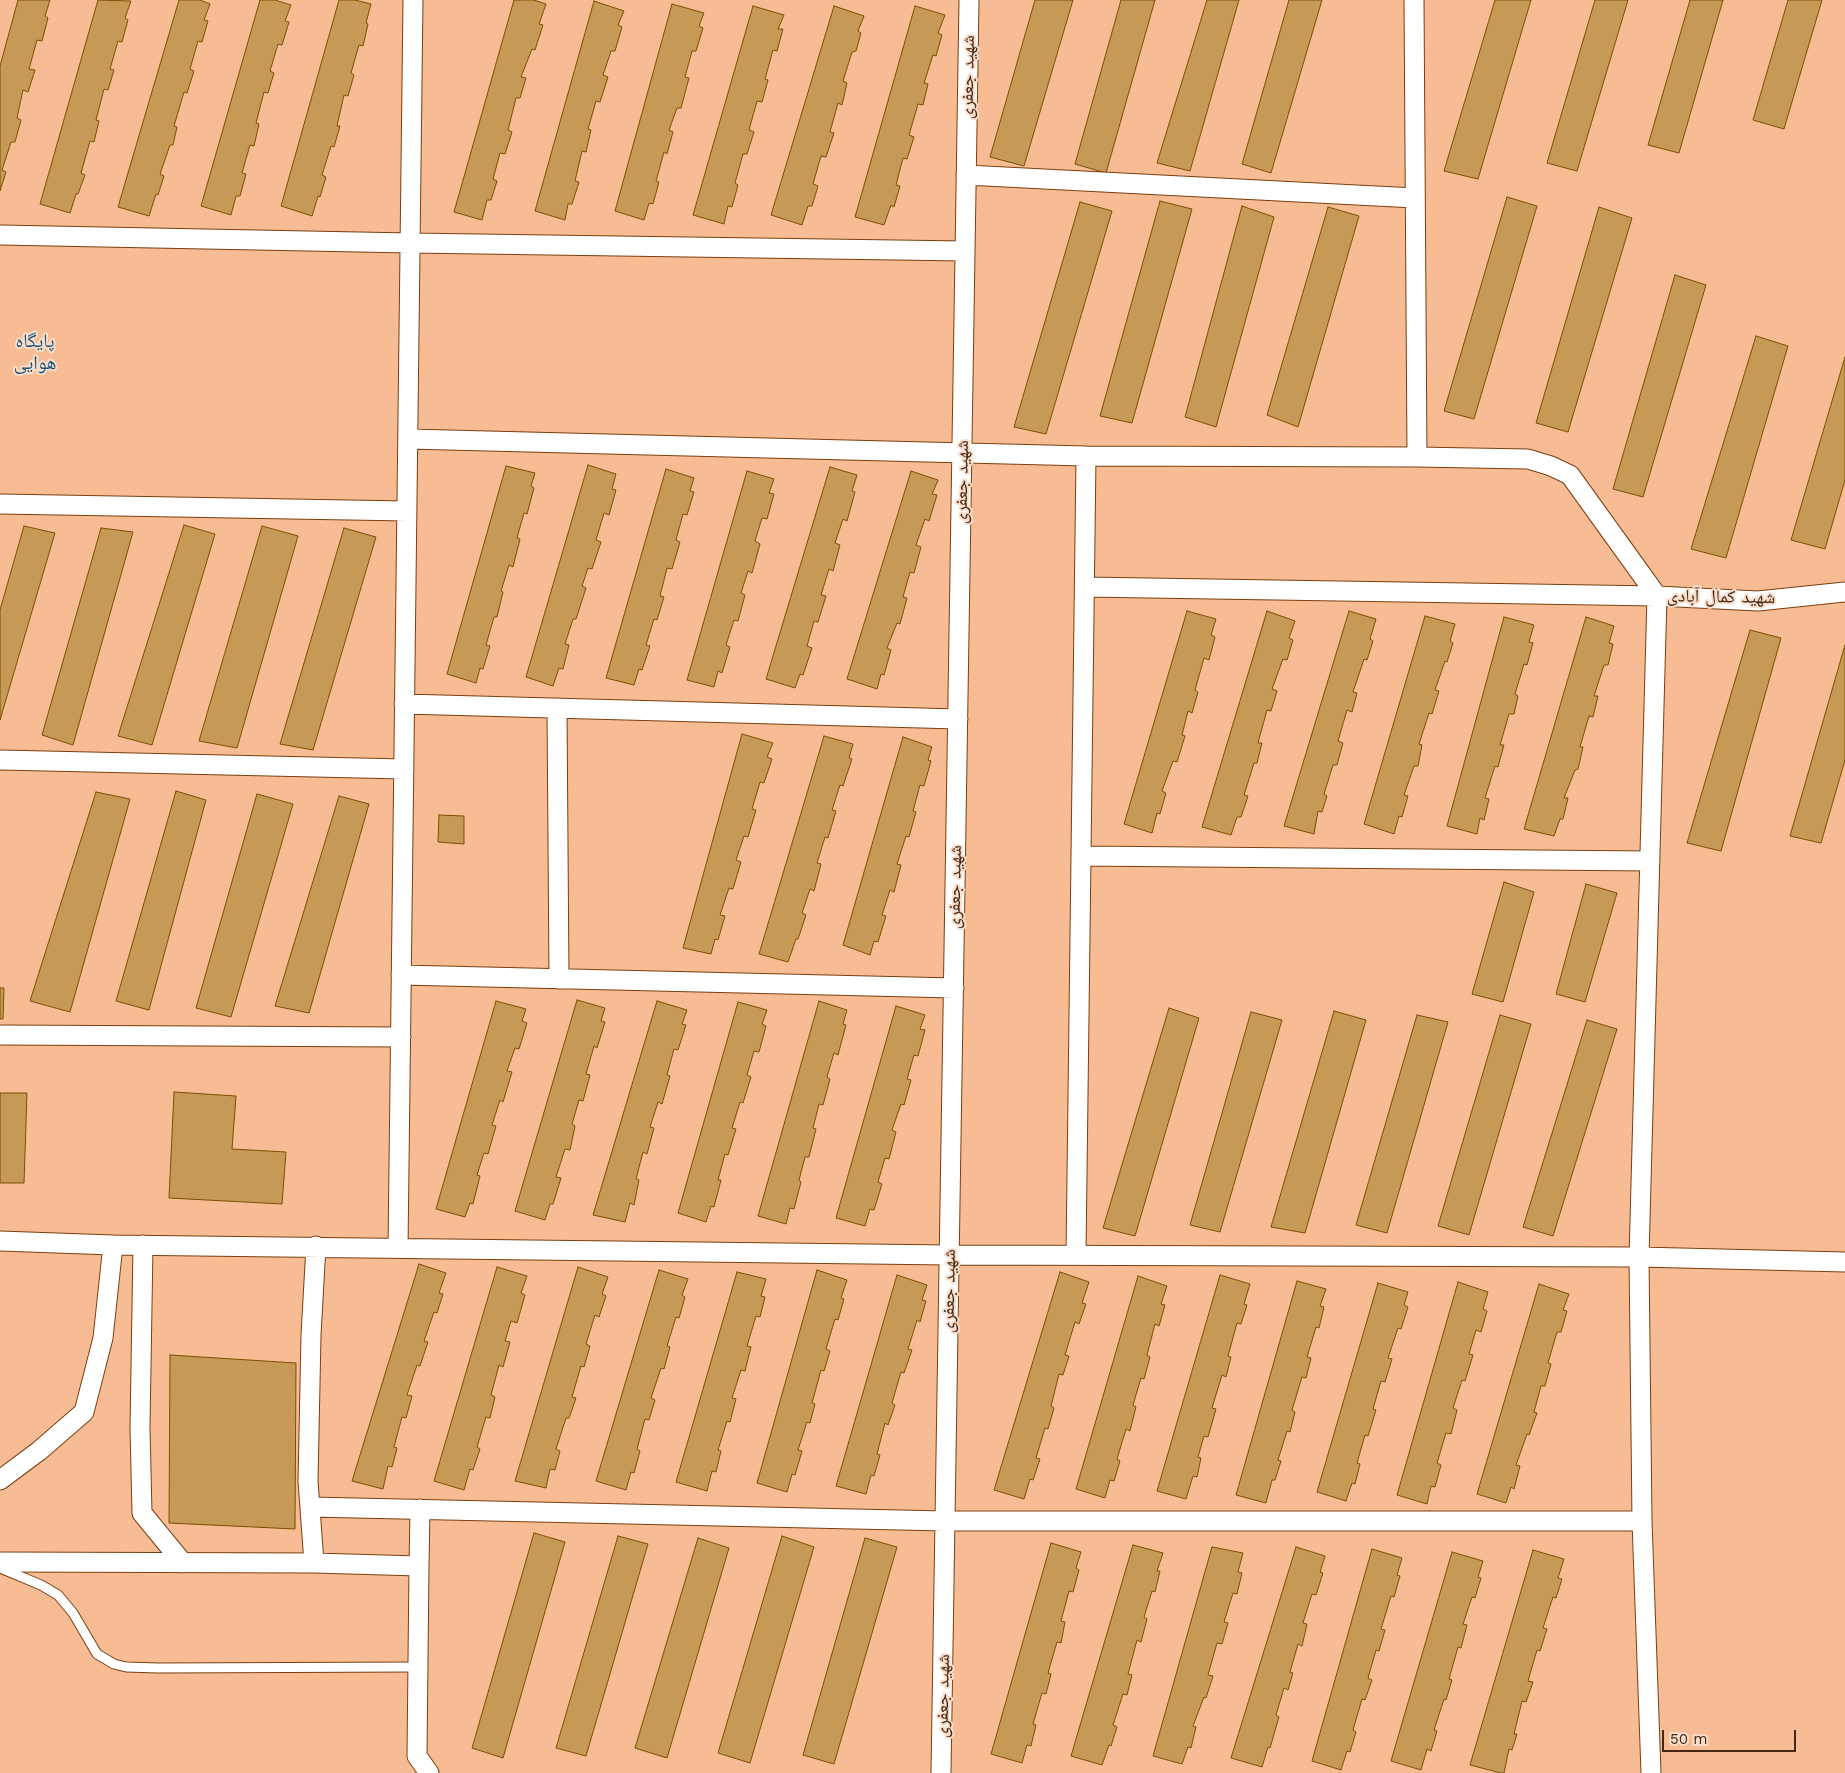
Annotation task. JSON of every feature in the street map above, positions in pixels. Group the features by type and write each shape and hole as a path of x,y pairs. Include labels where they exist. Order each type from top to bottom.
{"street":[{"path":"398,1248 413,0"},
{"name":"شهید جعفری","path":"942,1773 969,0"},
{"path":"1414,0 1417,457"},
{"path":"966,175 1415,198"},
{"path":"0,235 965,251"},
{"path":"408,439 1086,456 1528,459 1551,466 1570,475 1657,596 1639,1257 1642,1521 1651,1773"},
{"path":"1076,1255 1086,456"},
{"path":"0,504 407,511"},
{"name":"شهید کمال آبادی","path":"1084,587 1657,596 1758,601 1845,592"},
{"path":"404,704 958,719"},
{"path":"557,708 559,979"},
{"path":"0,760 404,769"},
{"path":"1081,856 1650,861"},
{"path":"401,975 954,988"},
{"path":"0,1035 400,1037"},
{"path":"0,1241 143,1245 950,1255 1639,1257 1845,1262"},
{"path":"0,1480 39,1451 84,1412 103,1338 113,1244"},
{"path":"143,1245 140,1428 142,1513 183,1563"},
{"path":"314,1563 308,1482 311,1335 316,1246"},
{"path":"310,1507 945,1521 1642,1521"},
{"path":"420,1510 417,1756 429,1773"},
{"path":"0,1562 314,1563 419,1566"}],"lane":[{"path":"0,1568 41,1585 58,1595 73,1613 98,1654 114,1664 126,1667 417,1668"}],"shaded area":[{"path":"0,0 1845,0 1845,1773 0,1773"}],"building":[{"path":"18,0 50,0 45,16 48,18 42,41 37,40 29,69 35,70 28,92 23,90 17,118 21,120 15,142 11,142 2,170 6,172 0,191 0,66"},
{"path":"98,0 131,1 125,18 128,20 122,42 118,41 110,69 114,70 108,90 104,89 96,120 99,121 94,142 90,141 81,173 85,175 70,213 40,204"},
{"path":"179,0 200,0 210,4 204,20 208,21 202,42 198,41 190,69 194,71 187,93 184,92 174,126 177,127 173,145 170,145 160,174 164,176 149,216 118,207"},
{"path":"260,0 275,0 291,5 285,21 289,22 282,45 278,44 270,71 274,73 268,93 264,92 256,123 259,124 254,146 250,145 242,173 246,174 240,196 236,196 231,215 201,206"},
{"path":"339,0 355,0 371,4 363,46 359,45 351,73 354,75 348,96 344,95 337,126 340,126 334,147 331,146 322,175 326,177 312,216 281,206"},
{"path":"514,0 534,0 546,4 539,24 543,25 535,50 532,49 521,77 526,78 520,98 516,98 508,130 512,132 505,154 500,153 493,179 497,181 491,200 487,200 482,220 454,212"},
{"path":"1035,0 1073,0 1024,166 990,157"},
{"path":"1121,0 1155,0 1106,173 1075,164"},
{"path":"1207,0 1239,0 1190,171 1157,163"},
{"path":"1289,0 1322,0 1271,173 1242,164"},
{"path":"1495,0 1531,0 1478,179 1444,171"},
{"path":"1595,0 1628,0 1577,171 1547,163"},
{"path":"1690,0 1723,0 1679,153 1648,145"},
{"path":"1788,0 1822,0 1784,129 1753,120"},
{"path":"594,1 624,11 618,25 622,27 615,51 611,51 603,75 608,77 600,102 596,101 588,129 591,130 586,152 582,151 575,181 579,182 572,204 568,204 565,220 535,211"},
{"path":"672,4 704,13 699,26 703,28 696,51 692,51 685,77 689,78 681,108 677,108 669,130 673,132 667,154 664,152 656,181 659,182 653,204 649,203 644,220 615,211"},
{"path":"753,6 784,15 778,29 783,29 777,51 773,50 765,79 768,80 762,102 757,101 749,130 754,132 747,154 743,154 735,183 738,185 732,207 728,206 724,224 693,215"},
{"path":"834,6 864,16 858,31 861,33 856,51 852,52 843,81 847,83 842,105 838,103 830,132 834,133 826,157 821,156 813,184 818,186 812,206 808,206 802,225 771,215"},
{"path":"915,6 945,15 938,33 942,35 936,56 933,55 924,83 928,84 923,105 918,104 909,135 914,137 907,159 903,158 896,185 900,186 894,207 891,205 884,225 855,217"},
{"path":"1507,197 1537,206 1474,419 1444,411"},
{"path":"1160,201 1192,209 1132,423 1100,416"},
{"path":"1080,202 1112,211 1046,434 1014,427"},
{"path":"1242,206 1274,217 1216,427 1185,417"},
{"path":"1328,207 1359,216 1298,427 1267,415"},
{"path":"1599,207 1632,218 1568,432 1536,423"},
{"path":"1675,275 1706,285 1643,497 1613,489"},
{"path":"1756,336 1788,346 1726,558 1691,549"},
{"path":"1845,357 1845,480 1825,549 1791,540"},
{"path":"588,465 616,474 612,489 616,490 609,515 604,513 596,540 601,542 592,569 588,568 582,586 586,588 576,619 573,619 565,644 569,645 563,669 559,668 553,686 526,677"},
{"path":"506,466 535,473 531,486 534,488 527,514 524,513 517,538 520,539 513,567 509,565 501,591 503,592 497,617 494,617 486,645 490,646 483,669 480,668 476,683 447,674"},
{"path":"830,467 857,475 852,491 855,492 847,521 843,519 835,543 840,545 833,571 829,569 821,595 826,596 818,622 814,621 807,646 812,648 803,675 800,674 795,688 766,679"},
{"path":"666,469 694,478 690,491 694,492 687,515 683,514 676,540 680,542 672,569 667,568 660,596 664,597 657,620 654,619 646,645 650,646 642,670 639,669 634,685 606,678"},
{"path":"747,471 774,479 769,493 774,494 767,519 762,518 755,541 760,544 752,573 748,571 741,593 745,595 738,621 734,620 726,645 730,647 722,673 718,671 714,687 687,680"},
{"path":"911,471 938,480 932,494 937,495 929,521 925,519 916,545 921,547 914,573 910,572 903,597 907,598 900,624 897,623 887,648 891,650 884,675 881,674 877,689 847,679"},
{"path":"184,525 215,534 152,745 118,736"},
{"path":"24,526 55,533 0,720 0,610"},
{"path":"262,526 298,536 237,748 199,741"},
{"path":"101,528 133,532 73,745 42,735"},
{"path":"344,528 376,537 313,750 280,744"},
{"path":"1187,611 1216,619 1211,635 1215,637 1209,660 1204,658 1195,690 1198,692 1192,713 1188,711 1182,735 1185,736 1177,762 1173,761 1162,791 1166,793 1160,814 1157,813 1152,833 1124,824"},
{"path":"1267,611 1295,621 1289,638 1293,640 1287,660 1283,659 1272,689 1277,691 1271,711 1267,710 1258,743 1262,743 1257,763 1254,763 1244,795 1248,796 1241,817 1237,817 1231,835 1202,827"},
{"path":"1349,611 1376,619 1370,639 1373,641 1367,660 1364,659 1353,692 1357,693 1352,712 1347,710 1338,741 1343,743 1337,765 1333,765 1324,794 1327,796 1322,812 1318,811 1314,834 1284,826"},
{"path":"1425,616 1455,624 1450,641 1453,643 1435,690 1439,691 1432,714 1429,713 1419,744 1422,745 1418,766 1414,766 1404,795 1408,796 1402,817 1399,816 1394,834 1364,824"},
{"path":"1504,617 1534,625 1529,642 1533,643 1527,665 1524,664 1515,694 1518,696 1514,714 1509,714 1500,745 1504,745 1498,767 1495,766 1485,798 1489,799 1484,820 1480,818 1477,834 1447,826"},
{"path":"1586,617 1614,626 1609,643 1613,644 1608,665 1604,665 1594,696 1598,696 1593,717 1589,716 1580,747 1583,747 1578,769 1575,770 1564,798 1568,798 1563,819 1560,819 1554,836 1524,829"},
{"path":"1750,630 1781,638 1721,851 1687,843"},
{"path":"1845,645 1845,760 1821,843 1790,836"},
{"path":"742,734 773,743 767,757 772,759 764,783 760,782 752,809 756,810 748,837 744,836 736,860 741,862 733,889 729,888 720,915 725,916 718,940 715,939 711,954 683,948"},
{"path":"824,736 853,744 849,758 852,759 843,786 840,785 832,810 836,811 828,838 825,837 817,863 821,864 814,891 810,889 802,913 806,915 788,962 759,954"},
{"path":"903,737 932,747 928,760 931,761 924,786 920,785 913,811 916,812 909,837 906,836 897,864 901,865 894,892 890,890 882,915 886,916 878,942 874,941 870,955 843,945"},
{"path":"176,791 206,800 149,1010 116,1001"},
{"path":"96,792 130,799 70,1012 30,1001"},
{"path":"257,794 293,804 231,1017 196,1008"},
{"path":"339,796 369,804 309,1013 275,1006"},
{"path":"439,815 464,816 464,844 438,842"},
{"path":"1504,882 1534,892 1503,1002 1472,994"},
{"path":"1586,884 1617,893 1585,1002 1556,994"},
{"path":"0,988 4,988 3,1019 0,1019"},
{"path":"577,1000 605,1008 601,1021 605,1022 597,1048 594,1046 586,1074 590,1075 583,1101 579,1100 572,1124 575,1126 570,1150 565,1149 556,1177 561,1178 553,1204 550,1204 545,1220 515,1211"},
{"path":"496,1001 526,1009 522,1021 527,1023 519,1049 515,1048 507,1071 512,1072 503,1102 500,1100 492,1125 496,1126 488,1154 484,1153 477,1175 480,1176 473,1204 470,1203 465,1217 436,1209"},
{"path":"657,1001 687,1010 682,1024 686,1025 678,1050 674,1049 667,1075 670,1076 662,1104 658,1102 650,1127 654,1128 647,1154 643,1152 636,1179 639,1180 634,1205 630,1203 625,1222 593,1215"},
{"path":"819,1001 847,1010 843,1024 846,1025 838,1055 834,1053 827,1077 830,1079 823,1105 819,1104 813,1128 816,1129 809,1157 805,1157 794,1209 790,1208 786,1224 758,1216"},
{"path":"738,1002 767,1010 762,1024 766,1026 759,1052 754,1051 747,1075 751,1077 743,1103 740,1102 732,1128 736,1129 728,1155 725,1154 718,1180 721,1180 714,1207 711,1206 706,1222 678,1213"},
{"path":"896,1006 925,1015 920,1029 925,1030 918,1056 914,1055 907,1079 911,1080 904,1105 901,1104 892,1130 896,1132 889,1159 885,1158 878,1182 882,1184 874,1210 870,1209 865,1226 836,1218"},
{"path":"1169,1008 1199,1018 1135,1236 1103,1228"},
{"path":"1334,1011 1366,1020 1305,1233 1271,1227"},
{"path":"1251,1012 1282,1020 1220,1232 1190,1225"},
{"path":"1417,1015 1448,1022 1387,1233 1356,1225"},
{"path":"1500,1015 1531,1024 1469,1235 1438,1226"},
{"path":"1587,1020 1617,1029 1553,1236 1523,1227"},
{"path":"174,1092 236,1096 232,1149 286,1152 282,1204 169,1198"},
{"path":"0,1093 27,1093 24,1183 0,1183"},
{"path":"419,1264 446,1273 439,1293 443,1294 437,1313 434,1312 424,1341 428,1342 420,1366 417,1365 407,1395 412,1396 406,1418 402,1417 394,1447 397,1448 392,1467 388,1466 383,1489 352,1481"},
{"path":"497,1267 527,1276 521,1293 525,1295 517,1323 511,1321 505,1341 510,1342 503,1367 499,1365 491,1395 495,1397 490,1418 486,1417 477,1447 480,1449 473,1470 470,1469 464,1490 434,1481"},
{"path":"578,1267 608,1277 602,1294 606,1296 599,1317 595,1315 586,1344 590,1346 584,1367 581,1366 572,1397 576,1398 569,1418 566,1418 556,1449 560,1451 555,1470 550,1469 546,1488 515,1481"},
{"path":"659,1270 688,1279 682,1295 685,1297 679,1318 676,1317 667,1346 670,1347 664,1369 661,1368 651,1398 655,1400 649,1420 645,1419 637,1449 640,1451 634,1473 631,1472 626,1490 596,1481"},
{"path":"817,1270 847,1280 841,1298 844,1299 838,1320 835,1319 826,1349 830,1351 824,1371 821,1370 812,1403 815,1404 810,1423 807,1422 798,1450 802,1451 795,1475 792,1474 787,1492 757,1483"},
{"path":"737,1272 766,1279 761,1296 765,1297 760,1317 756,1316 747,1346 751,1347 745,1371 741,1370 732,1398 736,1399 730,1422 727,1421 718,1450 721,1451 716,1472 712,1471 707,1491 676,1482"},
{"path":"1060,1272 1089,1282 1082,1303 1086,1304 1079,1324 1075,1322 1065,1355 1069,1356 1063,1375 1059,1374 1051,1406 1054,1408 1048,1429 1045,1428 1036,1458 1040,1459 1033,1480 1030,1479 1024,1499 994,1490"},
{"path":"897,1275 927,1285 922,1300 926,1301 920,1322 917,1320 908,1349 912,1350 904,1373 901,1372 892,1403 895,1405 888,1425 885,1423 877,1454 880,1455 874,1476 871,1475 866,1494 836,1486"},
{"path":"1220,1275 1250,1284 1244,1304 1247,1305 1241,1324 1237,1323 1228,1356 1231,1357 1226,1377 1222,1375 1212,1408 1216,1409 1208,1437 1204,1436 1198,1457 1201,1458 1197,1477 1193,1476 1186,1499 1157,1491"},
{"path":"1138,1276 1167,1286 1161,1304 1165,1305 1159,1326 1155,1324 1147,1355 1150,1357 1144,1379 1141,1378 1133,1405 1136,1407 1130,1431 1126,1429 1117,1459 1120,1461 1114,1481 1110,1480 1105,1498 1076,1489"},
{"path":"1297,1281 1326,1289 1320,1306 1324,1307 1319,1328 1316,1327 1307,1357 1311,1358 1306,1378 1302,1377 1292,1410 1295,1412 1290,1432 1287,1431 1278,1460 1281,1461 1275,1480 1272,1480 1266,1503 1236,1495"},
{"path":"1458,1282 1488,1292 1483,1309 1487,1311 1481,1332 1476,1330 1469,1354 1473,1355 1465,1381 1462,1380 1453,1408 1457,1410 1451,1434 1446,1433 1437,1463 1441,1465 1435,1487 1431,1486 1427,1504 1397,1495"},
{"path":"1378,1283 1408,1292 1404,1305 1408,1307 1401,1329 1398,1328 1388,1358 1392,1359 1385,1382 1381,1381 1373,1409 1376,1410 1368,1436 1365,1435 1357,1463 1360,1464 1355,1484 1352,1483 1346,1501 1317,1492"},
{"path":"1539,1284 1569,1294 1563,1310 1567,1311 1561,1332 1557,1332 1548,1363 1551,1364 1545,1386 1541,1386 1534,1412 1537,1413 1516,1465 1520,1466 1514,1489 1511,1487 1506,1503 1477,1494"},
{"path":"170,1355 296,1363 295,1529 169,1523"},
{"path":"534,1533 565,1542 503,1758 472,1748"},
{"path":"618,1536 648,1544 586,1756 556,1748"},
{"path":"782,1536 814,1547 750,1763 718,1753"},
{"path":"698,1538 729,1548 667,1758 635,1748"},
{"path":"865,1538 897,1547 834,1764 803,1755"},
{"path":"1051,1543 1081,1552 1076,1568 1079,1570 1073,1592 1069,1591 1061,1621 1065,1622 1061,1643 1057,1642 1048,1673 1051,1674 1046,1694 1042,1693 1033,1724 1036,1725 1031,1746 1027,1745 1022,1763 991,1754"},
{"path":"1133,1545 1163,1553 1157,1571 1160,1571 1155,1592 1152,1591 1144,1617 1147,1619 1141,1642 1137,1640 1128,1674 1132,1675 1127,1695 1123,1694 1113,1725 1117,1727 1102,1765 1071,1756"},
{"path":"1212,1547 1243,1553 1238,1572 1242,1573 1237,1594 1233,1593 1224,1622 1228,1623 1222,1644 1217,1643 1208,1675 1213,1676 1206,1698 1204,1697 1193,1726 1196,1727 1191,1748 1188,1747 1182,1764 1153,1756"},
{"path":"1296,1547 1325,1556 1320,1572 1323,1573 1316,1595 1312,1594 1303,1623 1307,1624 1302,1646 1298,1644 1290,1672 1293,1673 1288,1690 1284,1688 1276,1715 1279,1717 1262,1767 1231,1758"},
{"path":"1372,1549 1402,1558 1397,1575 1400,1576 1394,1597 1391,1596 1381,1629 1385,1630 1379,1651 1376,1650 1368,1678 1372,1680 1365,1700 1362,1699 1353,1730 1356,1732 1350,1752 1347,1751 1341,1770 1312,1761"},
{"path":"1533,1550 1564,1559 1558,1578 1562,1579 1556,1598 1553,1597 1543,1628 1547,1629 1540,1651 1537,1650 1528,1681 1533,1682 1526,1702 1522,1701 1514,1734 1517,1734 1512,1750 1509,1749 1504,1773 1501,1773 1470,1765"},
{"path":"1452,1552 1483,1561 1478,1577 1481,1578 1475,1598 1472,1597 1463,1624 1467,1625 1461,1648 1458,1647 1449,1679 1452,1680 1446,1700 1444,1699 1434,1730 1437,1731 1431,1751 1427,1749 1421,1770 1391,1761"}],"district":[{"name":"پایگاه هوایی","path":"35,352"}]}
